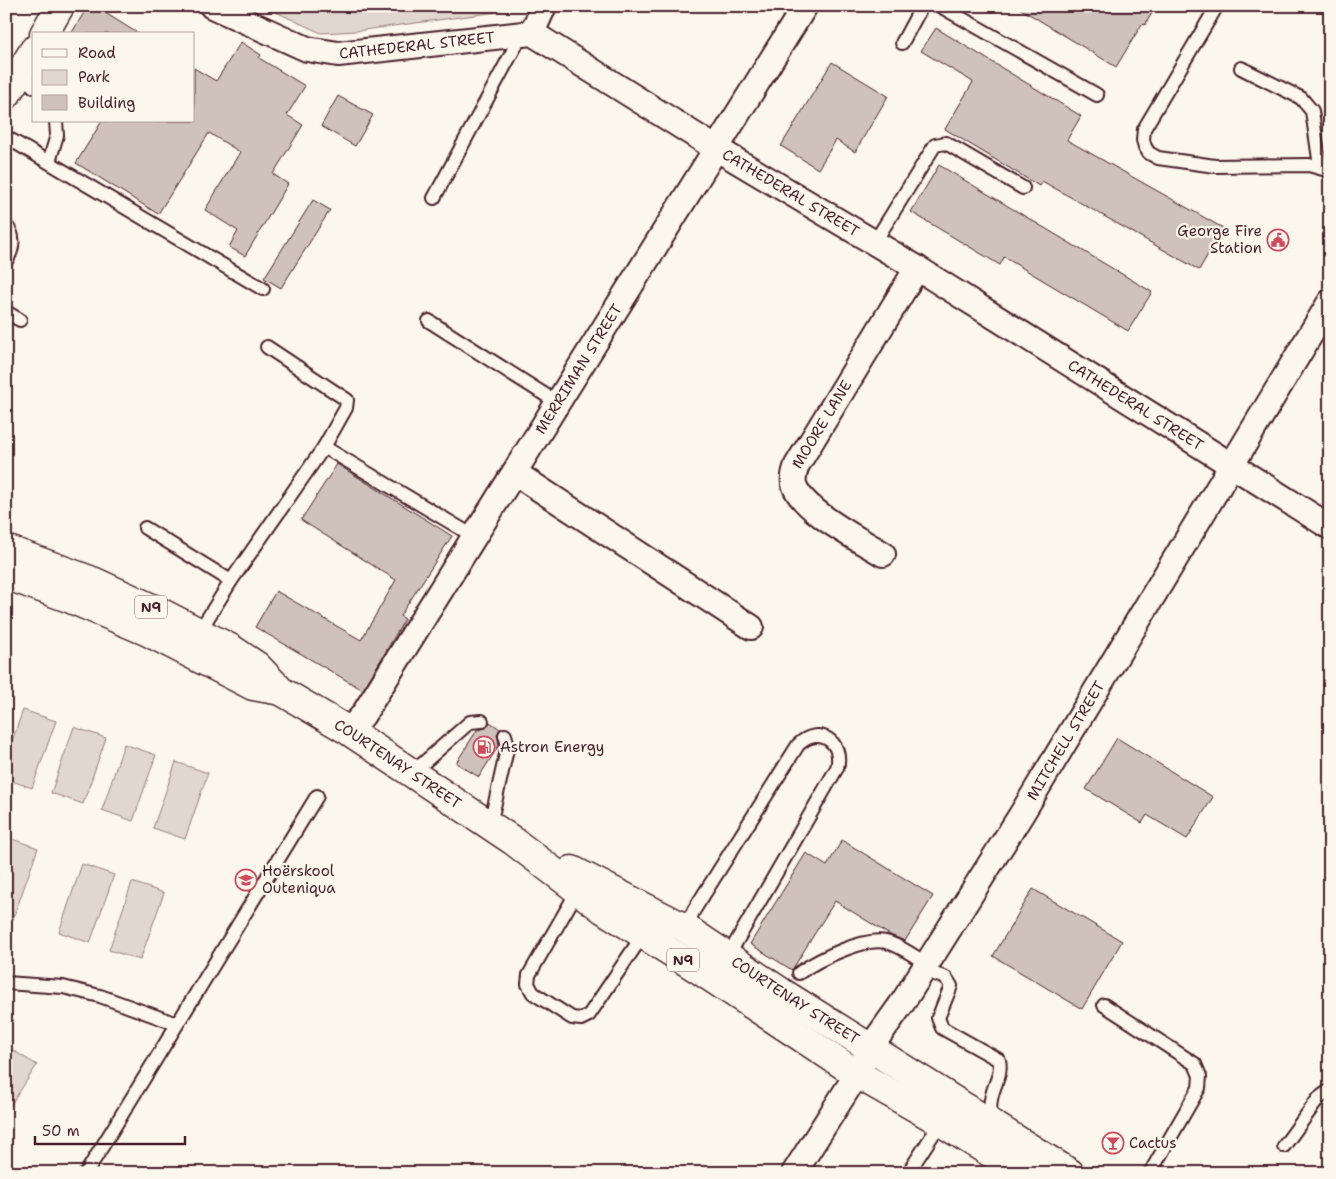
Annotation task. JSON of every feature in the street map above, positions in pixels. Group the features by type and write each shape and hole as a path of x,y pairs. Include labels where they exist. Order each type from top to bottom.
{"main road":[{"path":"45,32 60,6"},
{"path":"20,85 32,55"},
{"name":"COURTENAY STREET","path":"6,549 95,582 199,632 257,666 281,691 349,731 490,825 604,910 857,1074 941,1122 1006,1168"},
{"name":"COURTENAY STREET","path":"6,575 78,601 146,630 253,686 281,691"},
{"name":"COURTENAY STREET","path":"512,840 685,928 870,1048 1070,1173"}],"street":[{"name":"CATHEDERAL STREET","path":"212,6 307,49 338,54 527,33 917,268 1231,463 1330,527"},
{"path":"527,33 544,6"},
{"name":"MERRIMAN STREET","path":"349,731 364,715 805,6"},
{"name":"MOORE LANE","path":"882,554 810,506 794,484 794,474 797,465 917,268"},
{"name":"MITCHELL STREET","path":"794,1173 857,1074 870,1048 925,967 1021,815 1231,463 1330,302"},
{"path":"515,473 751,627"}],"lane":[{"path":"902,43 922,6"},
{"path":"940,6 1097,96"},
{"path":"1217,6 1144,129 1142,140 1149,154 1158,158 1215,166 1309,165 1325,169 1312,111 1308,105 1301,98 1241,68"},
{"path":"434,198 527,33"},
{"path":"49,162 57,135 56,122"},
{"path":"6,137 262,289"},
{"path":"874,242 935,145 946,143 1023,188"},
{"path":"6,226 12,235 12,245 6,261"},
{"path":"6,312 20,320"},
{"path":"429,321 558,403"},
{"path":"199,632 231,581 324,447 346,408 347,400 267,347"},
{"path":"324,447 475,536"},
{"path":"145,528 231,581"},
{"path":"412,773 470,722 482,721"},
{"path":"490,825 508,745 505,736"},
{"path":"685,928 694,910 798,745 805,738 812,736 827,739 834,743 840,758 837,768 728,956"},
{"path":"86,1173 317,796"},
{"path":"578,890 529,975 528,984 533,993 572,1018 581,1019 589,1015 643,934"},
{"path":"799,973 820,960 868,942 879,941 888,942 925,967 946,978 951,986 938,1018 942,1028 999,1060 1001,1069 992,1093 989,1108 993,1124"},
{"path":"6,984 63,987 100,996 177,1024"},
{"path":"1104,1005 1195,1064 1200,1076 1199,1088 1150,1173"},
{"path":"1284,1146 1318,1098 1330,1090"},
{"path":"908,1173 941,1122"}],"green space":[{"path":"263,6 505,6 497,12 356,31 321,33"},
{"path":"23,710 56,721 32,788 6,779 6,758"},
{"path":"74,727 106,738 83,804 51,793"},
{"path":"124,744 156,755 133,821 102,810"},
{"path":"176,762 208,773 185,839 153,828"},
{"path":"6,837 38,848 14,916 6,913"},
{"path":"82,864 114,875 90,943 59,932"},
{"path":"132,882 164,893 140,960 109,950"},
{"path":"6,1046 37,1065 6,1112"}],"building":[{"path":"88,6 94,6 136,32 72,32"},
{"path":"1016,6 1156,6 1145,25 1142,24 1116,67"},
{"path":"936,28 1081,116 1067,140 1223,228 1199,270 1042,181 1039,186 945,129 973,82 921,51"},
{"path":"241,42 261,55 259,58 305,86 287,115 303,125 273,174 288,184 245,256 229,247 238,231 205,210 240,152 209,133 158,214 76,163 101,122 195,122 195,69 216,81"},
{"path":"832,62 888,96 855,152 836,140 818,169 781,146"},
{"path":"338,96 373,115 355,146 321,126"},
{"path":"939,165 1152,292 1128,331 1004,257 1000,265 911,212"},
{"path":"313,200 330,210 281,288 264,278"},
{"path":"337,464 452,536 400,616 405,619 363,690 255,627 276,591 361,640 396,580 301,520"},
{"path":"490,722 500,729 497,734 499,745 479,777 456,763 477,730 486,728"},
{"path":"1117,738 1213,797 1187,839 1147,815 1142,823 1086,789"},
{"path":"842,840 933,896 905,941 890,935 835,901 792,970 750,944 806,853 827,866"},
{"path":"1033,889 1122,941 1082,1009 993,956"}],"place":[{"name":"George Fire Station","path":"1278,240"},
{"name":"Astron Energy","path":"484,747"},
{"name":"Hoërskool Outeniqua","path":"246,880"},
{"name":"Cactus","path":"1113,1143"}]}
